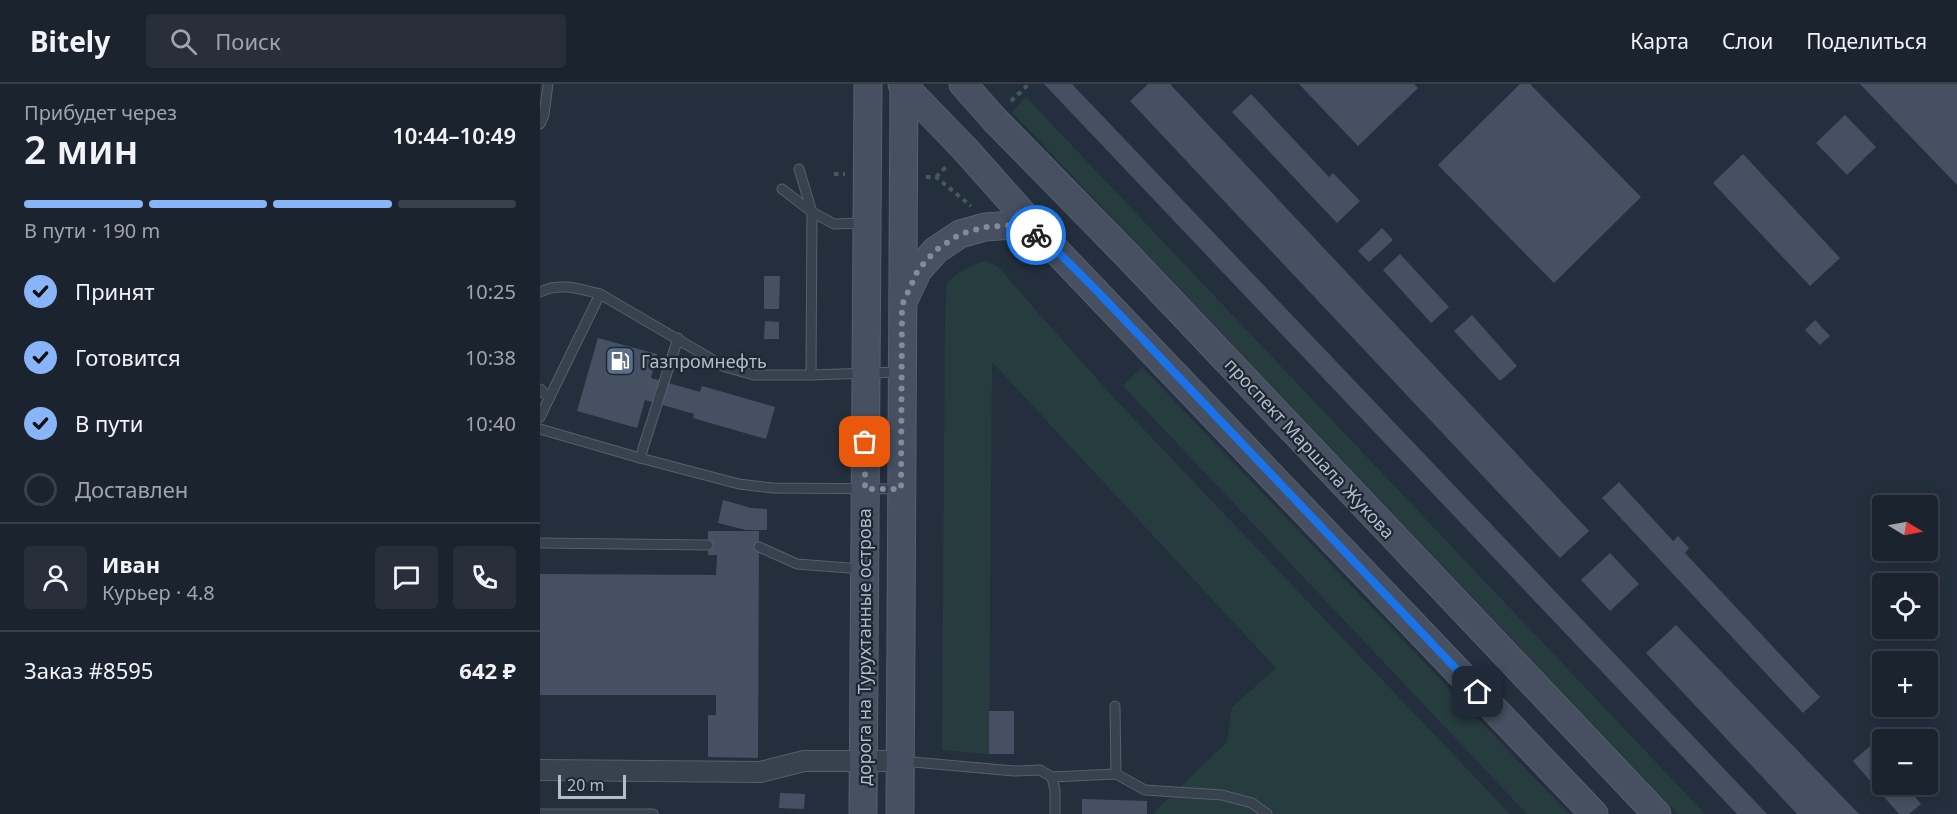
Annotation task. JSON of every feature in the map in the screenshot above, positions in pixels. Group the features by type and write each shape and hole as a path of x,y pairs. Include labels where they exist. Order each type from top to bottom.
{"main road":[{"name":"дорога на Турухтанные острова","path":"863,814 868,84"},
{"name":"проспект Маршала Жукова","path":"963,84 1657,814"},
{"name":"дорога на Турухтанные острова","path":"900,814 903,85"},
{"path":"903,85 964,148 1045,239 1594,814"},
{"path":"902,305 918,270 936,250 960,234 985,227 1014,225 1045,239"}],"street":[{"path":"540,770 760,772 804,761 900,761"}],"lane":[{"path":"540,124 544,116 549,84"},
{"path":"799,169 812,213 811,375"},
{"path":"782,189 812,213 834,224 867,223"},
{"path":"540,292 548,288 570,287 600,294 725,367 754,375 902,372"},
{"path":"540,417 600,294"},
{"path":"640,459 678,338"},
{"path":"540,389 549,398"},
{"path":"540,429 640,459 739,484 773,488 901,489"},
{"path":"540,543 708,546"},
{"path":"759,547 797,564 864,569"},
{"path":"1115,705 1116,774"},
{"path":"900,761 1014,771 1040,770 1052,777 1116,774 1144,790 1222,795 1252,803 1268,814"},
{"path":"1052,777 1056,814"},
{"path":"541,814 653,814"}],"path":[{"path":"1010,103 1028,85"},
{"path":"951,161 936,177 977,210"},
{"path":"834,174 845,174"}],"green space":[{"path":"1026,97 1705,814 1678,814 1012,112"},
{"path":"986,261 998,267 1111,395 1510,814 1155,814 1155,811 1227,742 1232,707 1276,668 992,362 989,754 942,750 947,283 965,269"},
{"path":"1142,367 1569,814 1527,814 1123,386"}],"building":[{"path":"1044,84 1072,84 1767,814 1737,814"},
{"path":"1148,84 1170,84 1589,531 1560,558 1130,101"},
{"path":"1299,84 1414,84 1418,88 1358,146"},
{"path":"1520,84 1530,84 1641,197 1554,283 1438,165"},
{"path":"1860,84 1957,84 1957,185"},
{"path":"1251,94 1329,177 1333,173 1360,201 1337,223 1232,112"},
{"path":"1845,115 1876,147 1847,175 1816,143"},
{"path":"1743,154 1840,258 1810,286 1713,183"},
{"path":"1382,228 1393,240 1369,262 1358,251"},
{"path":"1400,254 1449,307 1431,323 1383,270"},
{"path":"764,276 780,276 779,309 764,309"},
{"path":"1472,315 1517,366 1500,381 1454,331"},
{"path":"1815,320 1830,336 1820,345 1805,330"},
{"path":"765,321 779,322 779,339 764,339"},
{"path":"598,338 657,354 651,378 700,392 702,386 775,407 766,439 693,418 694,414 645,400 637,428 577,411"},
{"path":"1619,482 1673,541 1678,536 1689,548 1685,553 1820,697 1803,713 1602,498"},
{"path":"723,500 751,508 767,509 767,530 746,530 718,523"},
{"path":"708,531 759,531 758,758 708,757 708,715 716,715 716,695 540,695 540,574 716,575 717,555 708,555"},
{"path":"1610,553 1639,584 1610,611 1581,580"},
{"path":"1676,625 1859,814 1797,814 1646,653"},
{"path":"989,711 1014,711 1014,754 989,754"},
{"path":"1870,746 1872,748 1872,783 1853,761"},
{"path":"780,793 805,794 804,809 779,808"},
{"path":"1883,795 1913,795 1921,804 1909,814 1899,814"},
{"path":"1082,799 1147,801 1147,814 1082,814"}],"way so far":[{"path":"865,442 865,489 901,489 902,305 918,270 936,250 960,234 985,227 1014,225 1036,235"}],"place":[{"name":"Газпромнефть","path":"620,361"}],"route":[{"path":"1036,235 1045,239 1098,292 1478,692"}]}
